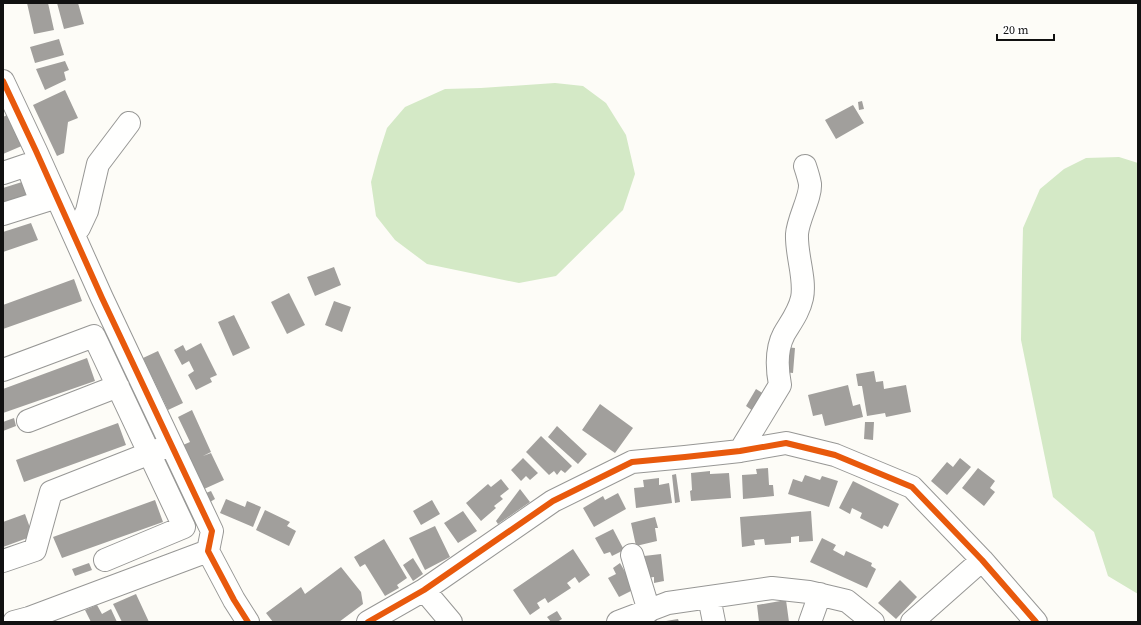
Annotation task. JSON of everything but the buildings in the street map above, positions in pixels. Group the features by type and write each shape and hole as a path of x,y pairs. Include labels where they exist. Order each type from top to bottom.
{"street":[{"path":"3,81 36,151 49,200"},
{"path":"73,233 80,228 98,164 129,123"},
{"path":"3,173 27,165 49,200 73,233 212,531 208,551 234,600 248,622"},
{"path":"740,450 780,385 778,374 778,353 780,344 798,310 802,298 802,284 797,242 798,226 810,185 805,166"},
{"path":"3,214 49,200"},
{"path":"3,370 94,336 184,527 104,560"},
{"path":"28,421 118,386"},
{"path":"368,622 424,590 553,502 632,462 685,457 786,443 835,455 912,487 982,560 1035,622"},
{"path":"3,561 35,550 51,492 172,444"},
{"path":"26,621 208,551"},
{"path":"632,555 649,611"},
{"path":"912,622 982,560"},
{"path":"618,622 668,603 772,588 809,592 847,601 873,622"},
{"path":"424,590 451,622"},
{"path":"810,622 820,594"},
{"path":"709,597 714,622"}],"green space":[{"path":"555,83 583,86 606,103 626,135 635,174 623,210 556,276 519,283 427,264 395,240 376,216 371,182 387,128 405,107 445,89"},
{"path":"1119,157 1138,163 1138,594 1108,576 1094,532 1053,497 1021,340 1023,228 1040,189 1064,169 1086,158"}],"cycle path":[{"path":"3,81 102,298 212,531 208,551 234,600 248,622"},
{"path":"368,622 424,590 553,501 632,462 740,451 786,443 835,455 912,487 982,560 1036,622"}]}
